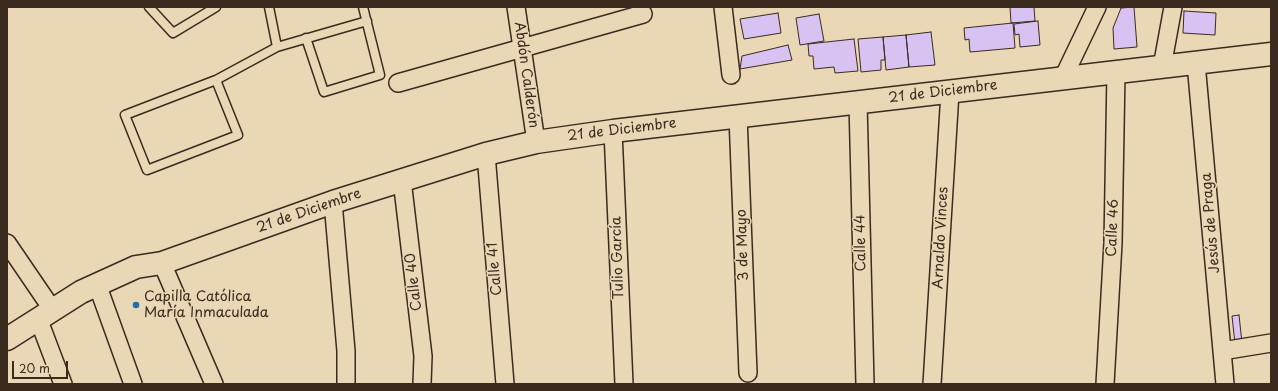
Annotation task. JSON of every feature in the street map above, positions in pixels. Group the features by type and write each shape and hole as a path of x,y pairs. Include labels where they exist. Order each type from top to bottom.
{"street":[{"name":"Abdón Calderón","path":"516,7 536,142"},
{"path":"723,7 731,75"},
{"path":"1063,78 1097,7"},
{"path":"1162,67 1172,7"},
{"path":"398,83 643,14"},
{"name":"21 de Diciembre","path":"7,339 45,314 97,284 136,267 162,263 332,202 486,154 536,142 612,131 1271,54"},
{"name":"Jesús de Praga","path":"1196,63 1225,384"},
{"name":"Calle 46","path":"1105,384 1113,243 1116,72"},
{"name":"Arnaldo Vinces","path":"932,384 950,92"},
{"name":"Calle 44","path":"858,102 865,384"},
{"name":"3 de Mayo","path":"738,116 748,374"},
{"name":"Tulio García","path":"612,131 624,384"},
{"name":"Calle 41","path":"486,154 505,384"},
{"name":"Calle 40","path":"402,180 423,356 422,384"},
{"path":"332,202 346,351 346,384"},
{"path":"7,243 45,314 63,384"},
{"path":"162,263 214,384"},
{"path":"97,284 133,384"},
{"path":"1222,351 1271,343"}],"lane":[{"path":"149,7 173,34 216,7"},
{"path":"269,7 277,47"},
{"path":"306,38 324,92 380,75 363,7"},
{"path":"216,80 238,135 147,170 125,115 216,80 277,47 367,21"}],"building":[{"path":"1010,7 1034,7 1035,21 1011,23"},
{"path":"1134,7 1137,47 1114,49 1113,28 1121,8"},
{"path":"1184,11 1216,13 1215,35 1183,33"},
{"path":"778,13 781,33 744,39 740,19"},
{"path":"819,14 824,41 800,45 796,18"},
{"path":"1038,21 1040,45 1020,47 1019,34 1015,35 1014,24"},
{"path":"1013,23 1015,48 970,52 969,39 965,40 964,28"},
{"path":"931,32 935,65 909,67 906,35"},
{"path":"906,35 909,67 886,70 883,37"},
{"path":"883,37 885,60 881,60 881,70 861,72 858,39"},
{"path":"854,39 858,71 835,73 834,67 814,69 813,56 809,56 808,44"},
{"path":"788,45 792,60 740,69 742,56"},
{"path":"1239,315 1242,343 1235,344 1232,316"}],"place":[{"name":"Capilla Católica María Inmaculada","path":"136,305"}]}
